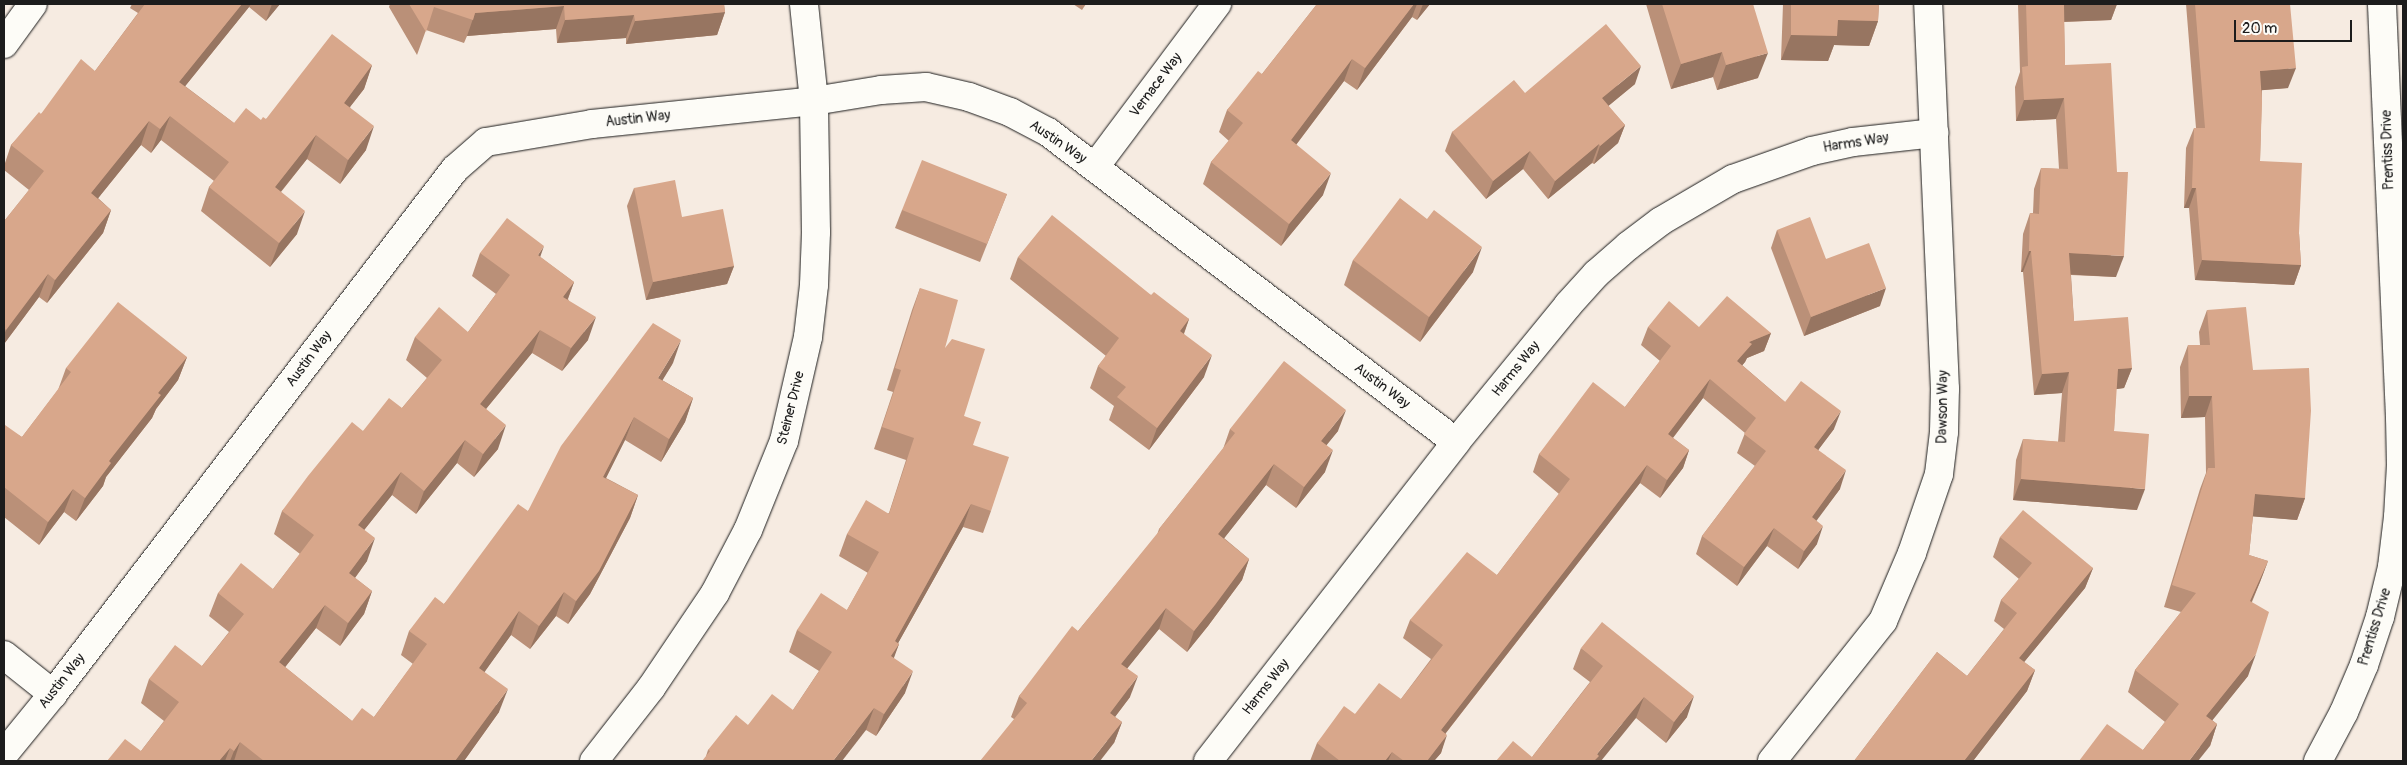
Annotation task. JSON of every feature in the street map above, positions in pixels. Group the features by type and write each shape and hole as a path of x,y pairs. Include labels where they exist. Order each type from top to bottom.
{"street":[{"path":"4,44 33,4"},
{"name":"Steiner Drive","path":"594,761 651,688 715,593 748,530 784,441 808,337 814,285 816,232 814,101 804,4"},
{"name":"Vernace Way","path":"1094,167 1218,4"},
{"name":"Dawson Way","path":"1772,761 1883,620 1912,553 1939,474 1944,432 1945,389 1928,4"},
{"name":"Prentiss Drive","path":"2318,761 2344,712 2364,665 2380,617 2392,567 2399,500 2401,418 2382,4"},
{"name":"Austin Way","path":"4,754 53,694 455,169 486,142 592,124 814,101 881,90 926,87 969,97 1010,112 1048,132 1456,442"},
{"name":"Harms Way","path":"1208,761 1456,442 1596,274 1660,221 1733,179 1812,151 1853,142 1935,133"},
{"path":"4,656 53,694"}],"building":[{"path":"145,4 242,4 179,82 234,123 246,108 261,120 263,117 266,119 332,34 372,65 344,103 374,126 348,160 316,135 275,187 305,211 279,243 209,187 229,162 170,116 160,129 149,121 91,193 111,210 55,280 48,274 6,330 4,328 4,220 44,171 11,145 39,112 41,114 81,59 95,71"},
{"path":"409,4 724,4 725,12 635,21 634,15 565,20 564,6 475,13 473,20 434,7 426,32"},
{"path":"1317,4 1414,4 1365,68 1352,59 1291,140 1331,173 1289,224 1211,162 1243,123 1227,110 1258,71 1262,74"},
{"path":"1662,4 1753,4 1768,53 1726,65 1722,52 1681,64"},
{"path":"1791,4 1879,4 1878,21 1838,20 1837,36 1791,35"},
{"path":"2026,4 2064,4 2065,65 2111,63 2117,172 2128,172 2124,256 2069,253 2074,321 2128,317 2132,368 2118,369 2114,431 2149,434 2145,489 2021,479 2023,439 2065,442 2069,372 2042,374 2031,251 2029,251 2030,213 2039,214 2041,168 2068,169 2064,98 2024,100 2022,67 2028,66"},
{"path":"2195,4 2290,4 2296,68 2260,71 2262,102 2260,161 2302,163 2299,233 2301,265 2202,260 2196,188 2192,188 2194,128 2205,128"},
{"path":"1606,24 1641,66 1602,98 1625,125 1555,181 1530,151 1493,181 1452,132 1514,80 1525,93"},
{"path":"922,160 1007,194 987,244 902,210"},
{"path":"675,180 682,217 723,209 734,266 653,282 634,188"},
{"path":"1400,198 1427,219 1434,210 1482,247 1429,317 1353,260"},
{"path":"1052,215 1151,295 1154,292 1189,319 1180,331 1212,355 1157,428 1117,397 1126,387 1098,366 1119,338 1018,257"},
{"path":"1810,217 1826,259 1869,243 1886,288 1811,317 1777,230"},
{"path":"507,218 544,246 538,255 574,282 563,297 596,317 571,348 540,330 480,404 506,425 483,454 465,440 424,491 401,472 358,525 375,538 349,573 372,591 348,623 325,605 279,662 352,721 362,708 374,717 427,644 409,631 435,597 444,604 518,504 528,511 561,446 653,323 681,340 658,378 693,398 669,439 634,417 603,477 638,495 599,571 576,601 564,592 539,626 519,611 479,668 508,689 455,761 264,761 240,742 234,751 230,748 219,761 107,761 125,739 141,751 179,702 149,679 175,645 202,666 244,614 218,593 241,563 273,589 314,535 282,511 352,422 363,431 389,398 402,408 442,360 415,337 439,307 468,332 510,275 480,253"},
{"path":"920,288 958,300 945,348 952,339 985,349 964,416 981,422 973,445 1009,457 991,511 971,504 895,641 899,644 891,656 913,671 884,714 874,708 833,761 702,761 710,751 708,750 736,715 748,725 772,694 793,710 832,652 797,630 821,593 847,610 879,552 847,534 866,500 889,514 914,438 882,427 901,370 895,368"},
{"path":"1727,296 1771,333 1749,342 1752,344 1737,361 1785,402 1801,381 1841,411 1814,447 1846,470 1812,517 1823,526 1804,551 1774,528 1744,567 1702,536 1766,451 1744,434 1756,418 1710,379 1668,434 1689,450 1667,480 1647,465 1441,730 1447,735 1427,761 1404,761 1392,752 1385,761 1340,761 1317,743 1344,706 1355,714 1379,683 1401,699 1443,645 1410,620 1467,552 1497,575 1570,479 1539,454 1593,382 1625,407 1671,346 1648,327 1669,301 1699,327"},
{"path":"118,302 187,357 158,393 161,395 109,461 111,463 85,498 73,489 48,522 4,487 4,427 5,425 22,437 71,372 66,368"},
{"path":"2246,307 2253,370 2309,368 2311,411 2305,498 2255,494 2249,555 2268,561 2250,601 2269,612 2256,654 2206,716 2217,724 2189,761 2079,761 2107,724 2143,750 2179,704 2135,670 2196,593 2172,585 2208,468 2215,468 2212,396 2189,396 2188,345 2210,345 2207,310"},
{"path":"1284,361 1346,410 1321,441 1333,450 1304,487 1274,464 1218,534 1249,559 1194,631 1166,608 1121,664 1138,676 1110,713 1122,722 1091,761 980,761 1027,703 1019,696 1072,626 1078,631 1160,530 1235,433 1230,429"},
{"path":"2023,510 2093,568 2019,658 2035,670 1964,761 1854,761 1937,652 1967,676 2017,613 2001,600 2032,563 2000,537"},
{"path":"1602,622 1694,696 1674,722 1644,697 1597,754 1599,756 1594,761 1496,761 1513,741 1532,757 1603,666 1581,648"}]}
